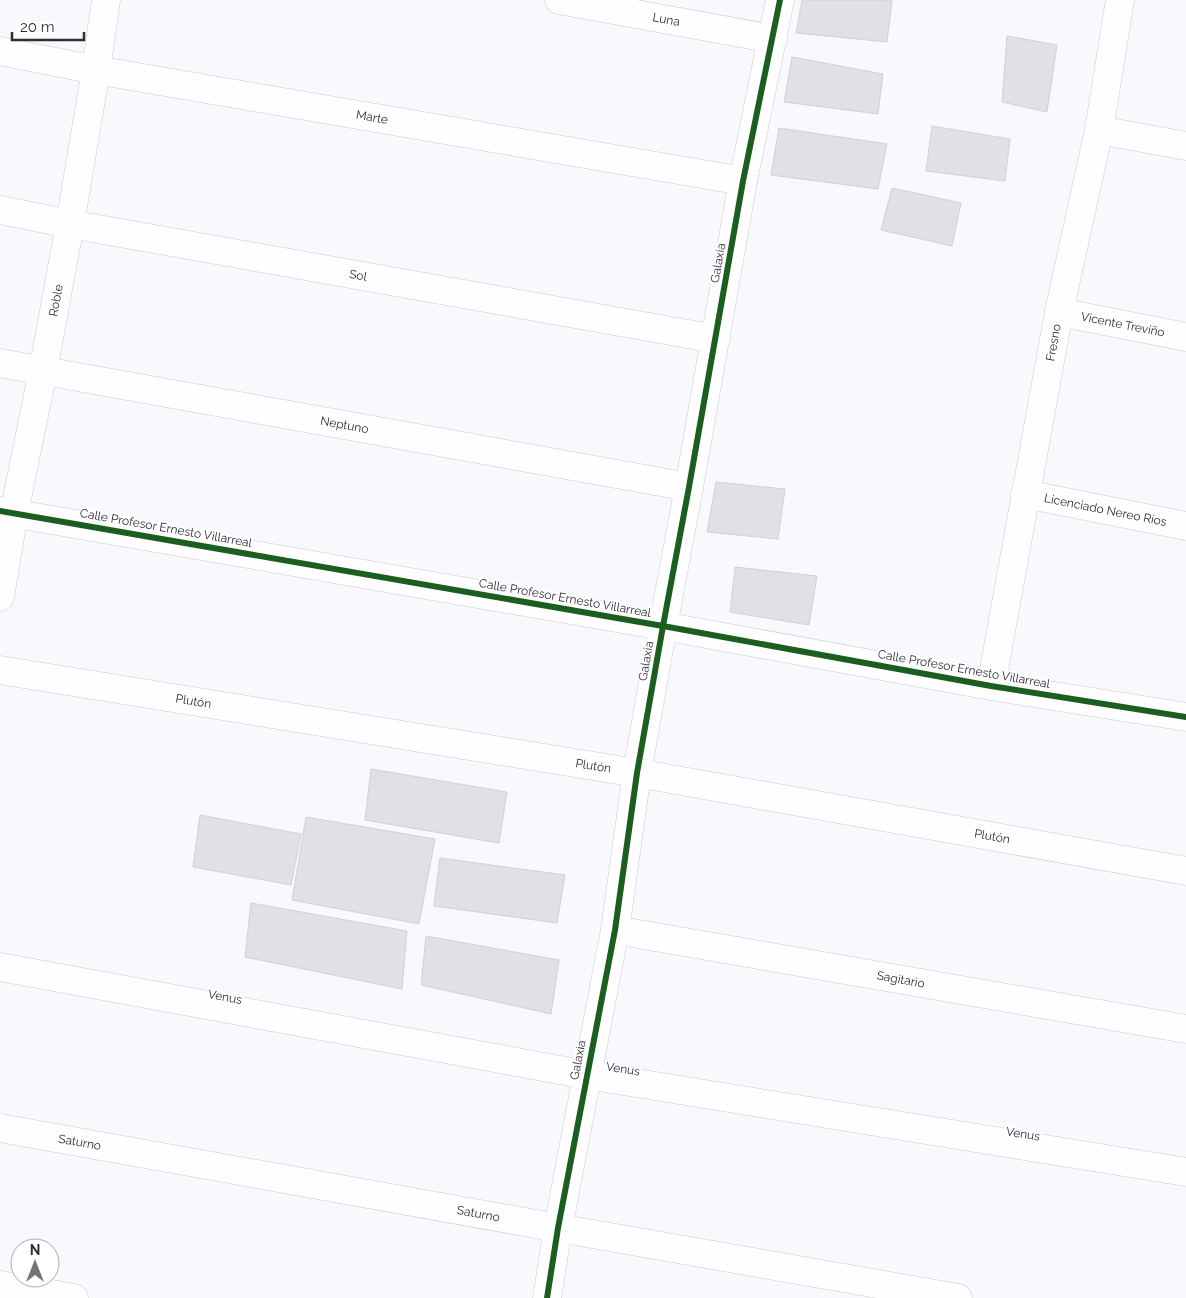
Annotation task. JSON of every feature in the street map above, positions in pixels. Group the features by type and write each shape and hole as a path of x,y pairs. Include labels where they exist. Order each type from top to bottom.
{"street":[{"name":"Roble","path":"0,598 7,512 44,372 96,70 106,0"},
{"name":"Luna","path":"559,0 773,39"},
{"name":"Galaxia","path":"547,1298 558,1228 615,930 637,774 663,626 743,181 780,0"},
{"name":"Fresno","path":"992,686 1059,312 1099,130 1120,0"},
{"name":"Marte","path":"0,51 96,70 743,181"},
{"path":"1099,130 1186,146"},
{"name":"Sol","path":"0,210 716,339"},
{"name":"Vicente Treviño","path":"1059,312 1186,337"},
{"name":"Neptuno","path":"0,363 689,487"},
{"name":"Licenciado Nereo Ríos","path":"1026,494 1186,526"},
{"name":"Calle Profesor Ernesto Villarreal","path":"7,512 663,626 992,686 1186,717"},
{"name":"Plutón","path":"0,670 637,774 1186,871"},
{"name":"Sagitario","path":"615,930 1186,1029"},
{"name":"Venus","path":"0,967 587,1075 1186,1172"},
{"name":"Saturno","path":"0,1128 958,1298"},
{"path":"0,1285 74,1298"}],"building":[{"path":"802,0 892,1 887,42 796,33"},
{"path":"1007,36 1057,45 1047,112 1002,102"},
{"path":"792,57 883,74 878,114 784,102"},
{"path":"932,126 1010,139 1005,181 926,171"},
{"path":"779,128 887,144 878,189 771,175"},
{"path":"892,188 961,203 952,246 881,230"},
{"path":"716,482 785,489 778,539 707,532"},
{"path":"735,567 817,576 809,625 730,612"},
{"path":"371,769 507,792 499,843 365,820"},
{"path":"200,815 301,834 291,885 193,867"},
{"path":"306,817 435,839 419,924 292,900"},
{"path":"440,858 565,875 557,923 434,906"},
{"path":"251,903 407,931 402,989 245,957"},
{"path":"426,936 559,960 551,1014 421,985"}],"cycle path":[{"path":"547,1298 558,1228 615,930 637,773 663,626 743,181 780,0"},
{"path":"0,511 663,626 991,686 1186,717"}]}
